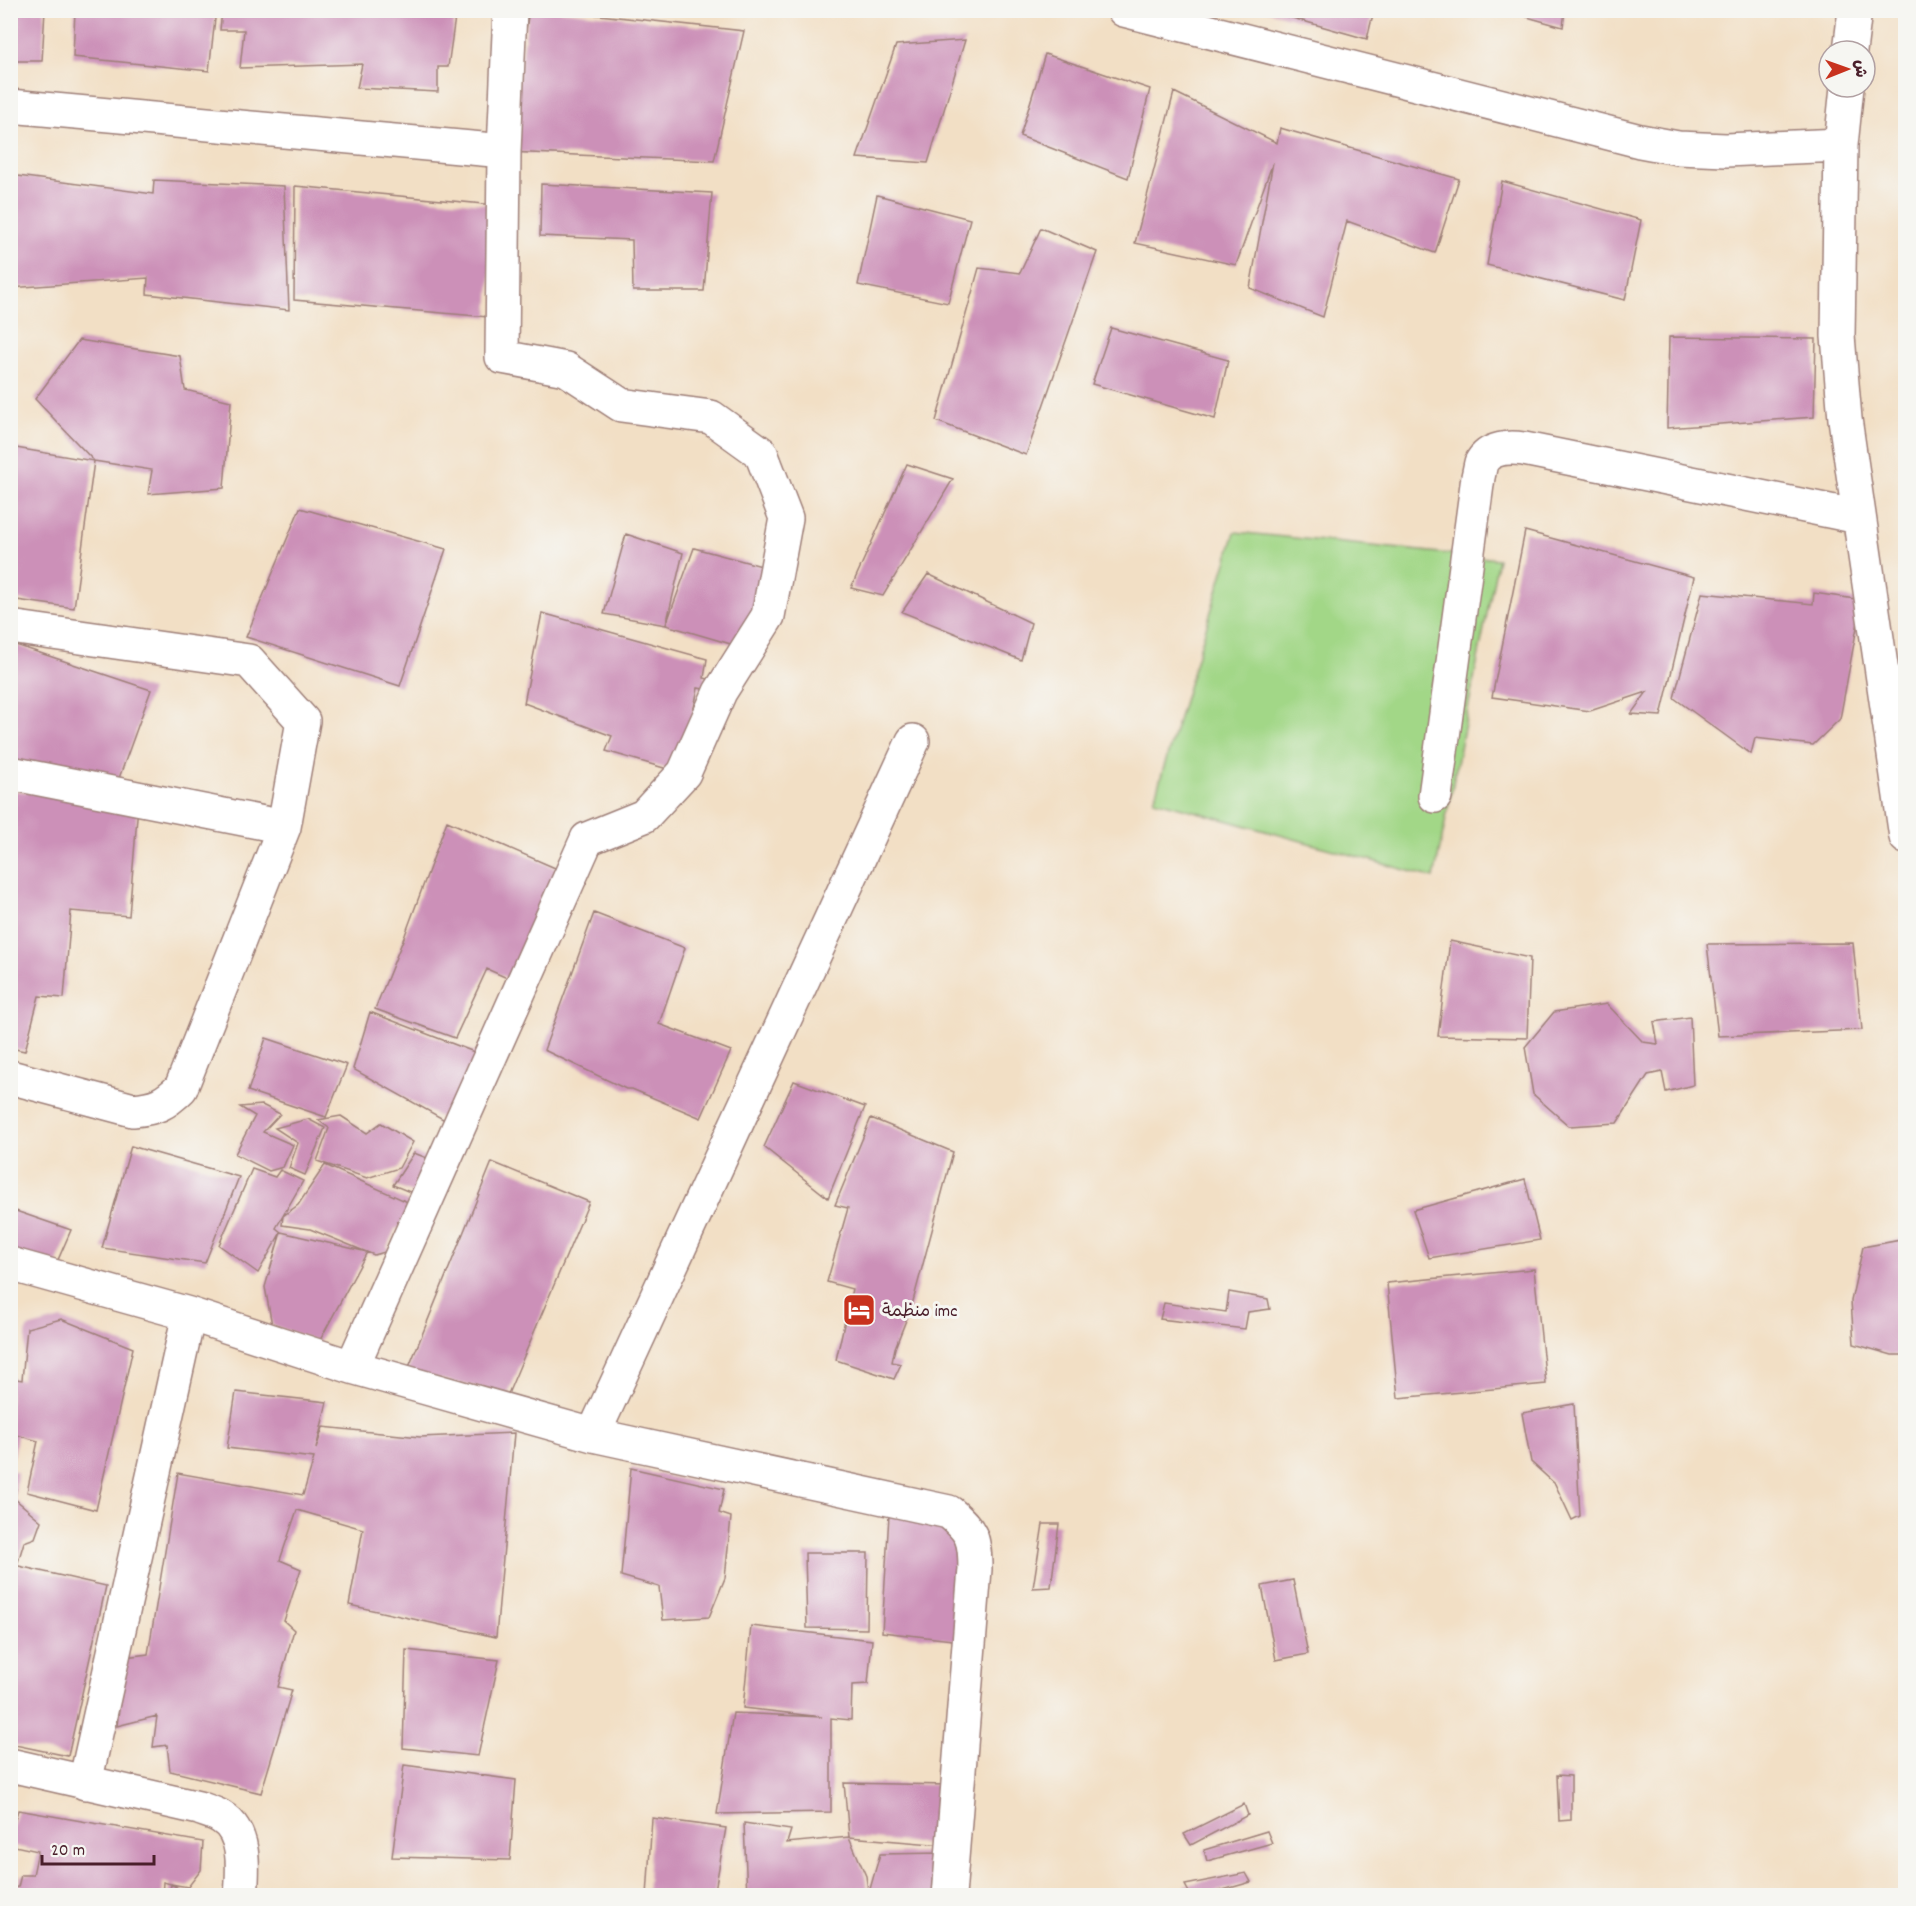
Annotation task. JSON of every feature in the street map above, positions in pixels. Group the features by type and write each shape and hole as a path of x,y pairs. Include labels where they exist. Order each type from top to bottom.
{"street":[{"path":"352,1367 587,839 644,816 684,773 720,692 768,616 786,518 761,453 711,417 621,405 566,369 502,357 504,151 510,10"},
{"path":"1124,10 1640,141 1678,148 1726,150 1841,145"},
{"path":"1851,39 1855,10"},
{"path":"1845,99 1841,145 1838,336 1845,419 1905,837"},
{"path":"10,106 504,151"},
{"path":"1435,796 1478,477 1482,461 1494,451 1509,447 1524,449 1859,517"},
{"path":"10,627 249,661 303,721 284,827 181,1088 168,1101 152,1108 133,1110 10,1077"},
{"path":"593,1436 913,741"},
{"path":"10,773 284,827"},
{"path":"10,1263 189,1314 352,1367 593,1436 949,1512 966,1526 975,1546 975,1569 949,1896"},
{"path":"85,1784 189,1314"},
{"path":"10,1765 85,1784 200,1808 223,1818 237,1835 242,1857 241,1896"}],"green space":[{"path":"1235,532 1498,559 1434,878 1154,800"}],"building":[{"path":"10,10 45,10 42,61 10,61"},
{"path":"75,10 216,10 209,71 73,57"},
{"path":"222,10 456,10 448,67 438,67 438,92 357,88 362,64 240,68 244,30 220,30"},
{"path":"529,10 554,10 744,31 714,161 508,152"},
{"path":"1264,10 1374,10 1367,39"},
{"path":"1529,10 1565,10 1563,27 1527,17"},
{"path":"965,40 928,163 857,158 896,45"},
{"path":"1045,54 1150,89 1128,178 1020,136"},
{"path":"1174,92 1277,143 1280,128 1459,179 1435,253 1347,221 1323,317 1250,288 1273,162 1236,265 1135,243"},
{"path":"10,175 153,194 154,180 284,186 289,310 147,294 148,278 10,288"},
{"path":"1502,181 1641,220 1625,300 1487,265"},
{"path":"541,184 712,193 704,291 633,291 632,240 540,236"},
{"path":"295,186 494,205 488,317 294,300"},
{"path":"877,195 970,219 948,303 858,285"},
{"path":"1041,228 1097,252 1026,455 936,421 979,268 1020,273"},
{"path":"1111,328 1228,360 1215,419 1092,384"},
{"path":"1669,337 1816,339 1814,417 1667,428"},
{"path":"79,340 180,356 185,390 231,401 224,488 148,494 152,470 94,461 35,399"},
{"path":"10,447 94,461 74,608 10,599"},
{"path":"907,464 953,479 883,596 851,588"},
{"path":"300,508 446,549 400,686 246,637"},
{"path":"1525,531 1694,577 1661,716 1631,714 1647,692 1590,711 1492,697"},
{"path":"626,534 683,553 666,625 604,614"},
{"path":"694,548 773,569 741,647 666,625"},
{"path":"928,574 1031,623 1021,660 902,612"},
{"path":"1702,593 1813,604 1814,593 1862,600 1840,719 1813,745 1755,738 1751,754 1674,698"},
{"path":"542,613 707,659 704,678 716,681 713,691 698,688 681,773 606,751 612,736 524,703"},
{"path":"10,643 151,690 118,781 10,767 10,748 15,719 10,718"},
{"path":"10,790 138,805 129,916 71,911 64,998 39,996 25,1051 10,1048"},
{"path":"447,821 562,871 516,982 487,969 455,1038 375,1009"},
{"path":"594,913 685,948 659,1024 731,1051 701,1118 632,1089 626,1089 544,1050"},
{"path":"1450,941 1530,958 1527,1038 1438,1036"},
{"path":"1853,943 1862,1030 1718,1036 1707,944"},
{"path":"1607,1004 1643,1042 1658,1044 1654,1022 1690,1017 1693,1085 1666,1092 1662,1072 1648,1075 1617,1123 1569,1126 1533,1094 1525,1047 1554,1012"},
{"path":"370,1012 482,1055 450,1123 353,1069"},
{"path":"266,1038 347,1065 326,1117 248,1091"},
{"path":"794,1081 865,1107 828,1198 764,1147"},
{"path":"262,1105 280,1114 263,1132 293,1145 283,1167 269,1171 235,1154 255,1116 240,1107"},
{"path":"341,1116 367,1133 381,1123 413,1142 399,1168 367,1178 317,1161 329,1128 318,1120"},
{"path":"871,1118 953,1152 912,1305 895,1348 892,1362 901,1364 894,1379 836,1360 852,1289 827,1282 848,1208 835,1205"},
{"path":"308,1119 325,1128 305,1175 289,1168 298,1143 275,1128"},
{"path":"131,1146 239,1177 205,1263 102,1248"},
{"path":"414,1153 432,1160 417,1195 393,1185"},
{"path":"492,1162 589,1202 508,1394 407,1372"},
{"path":"325,1165 419,1207 411,1224 395,1229 387,1247 392,1250 374,1255 310,1229 282,1225 283,1216 298,1205"},
{"path":"252,1169 275,1177 280,1170 303,1181 276,1228 281,1232 258,1273 219,1245"},
{"path":"1525,1179 1540,1240 1429,1258 1413,1210"},
{"path":"10,1209 71,1230 54,1269 10,1255"},
{"path":"281,1232 367,1252 319,1342 272,1325 265,1287"},
{"path":"1906,1239 1906,1355 1892,1355 1854,1344 1851,1301 1863,1247"},
{"path":"1534,1269 1546,1384 1398,1398 1387,1283"},
{"path":"1229,1292 1268,1299 1270,1309 1248,1312 1245,1329 1160,1319 1164,1303 1226,1312"},
{"path":"61,1319 133,1348 96,1510 27,1492 38,1441 17,1435 14,1456 10,1457 10,1378 22,1380 27,1328"},
{"path":"236,1392 327,1402 316,1449 323,1427 420,1437 514,1433 496,1637 349,1605 363,1529 297,1510 280,1560 301,1569 284,1621 294,1630 278,1687 292,1690 261,1793 170,1771 167,1745 153,1747 157,1716 117,1726 125,1657 148,1654 178,1473 303,1495 314,1458 227,1448"},
{"path":"1574,1404 1580,1516 1572,1520 1555,1484 1531,1462 1522,1413"},
{"path":"631,1468 724,1489 719,1513 731,1517 725,1578 709,1617 663,1620 659,1587 621,1576"},
{"path":"10,1470 17,1472 15,1499 41,1521 35,1538 24,1542 18,1562 10,1562"},
{"path":"889,1515 964,1528 961,1641 882,1632"},
{"path":"1043,1524 1059,1524 1051,1587 1033,1588"},
{"path":"805,1553 868,1553 867,1629 807,1628"},
{"path":"10,1564 106,1586 68,1756 10,1744"},
{"path":"1293,1580 1308,1654 1276,1660 1262,1586"},
{"path":"751,1626 872,1640 868,1684 852,1685 851,1720 831,1718 831,1812 717,1814 733,1713 822,1717 743,1708"},
{"path":"406,1650 499,1660 478,1756 403,1748"},
{"path":"404,1765 516,1780 510,1860 392,1857"},
{"path":"1557,1775 1571,1776 1571,1820 1559,1821"},
{"path":"844,1783 948,1785 944,1845 849,1837"},
{"path":"1244,1804 1248,1815 1191,1845 1184,1834"},
{"path":"18,1810 203,1842 201,1870 188,1887 163,1882 162,1896 10,1896 10,1888 18,1887 21,1875 33,1875 38,1851 10,1845 10,1836"},
{"path":"652,1818 726,1828 714,1896 647,1896"},
{"path":"744,1823 791,1830 787,1843 849,1837 866,1876 868,1891 858,1896 747,1896"},
{"path":"1267,1831 1272,1843 1207,1861 1204,1850"},
{"path":"943,1853 936,1896 868,1896 880,1854"},
{"path":"1246,1873 1251,1882 1202,1896 1191,1896 1185,1885"},
{"path":"171,1884 186,1893 187,1896 169,1896"}],"place":[{"name":"منظمة imc","path":"859,1310"}]}
